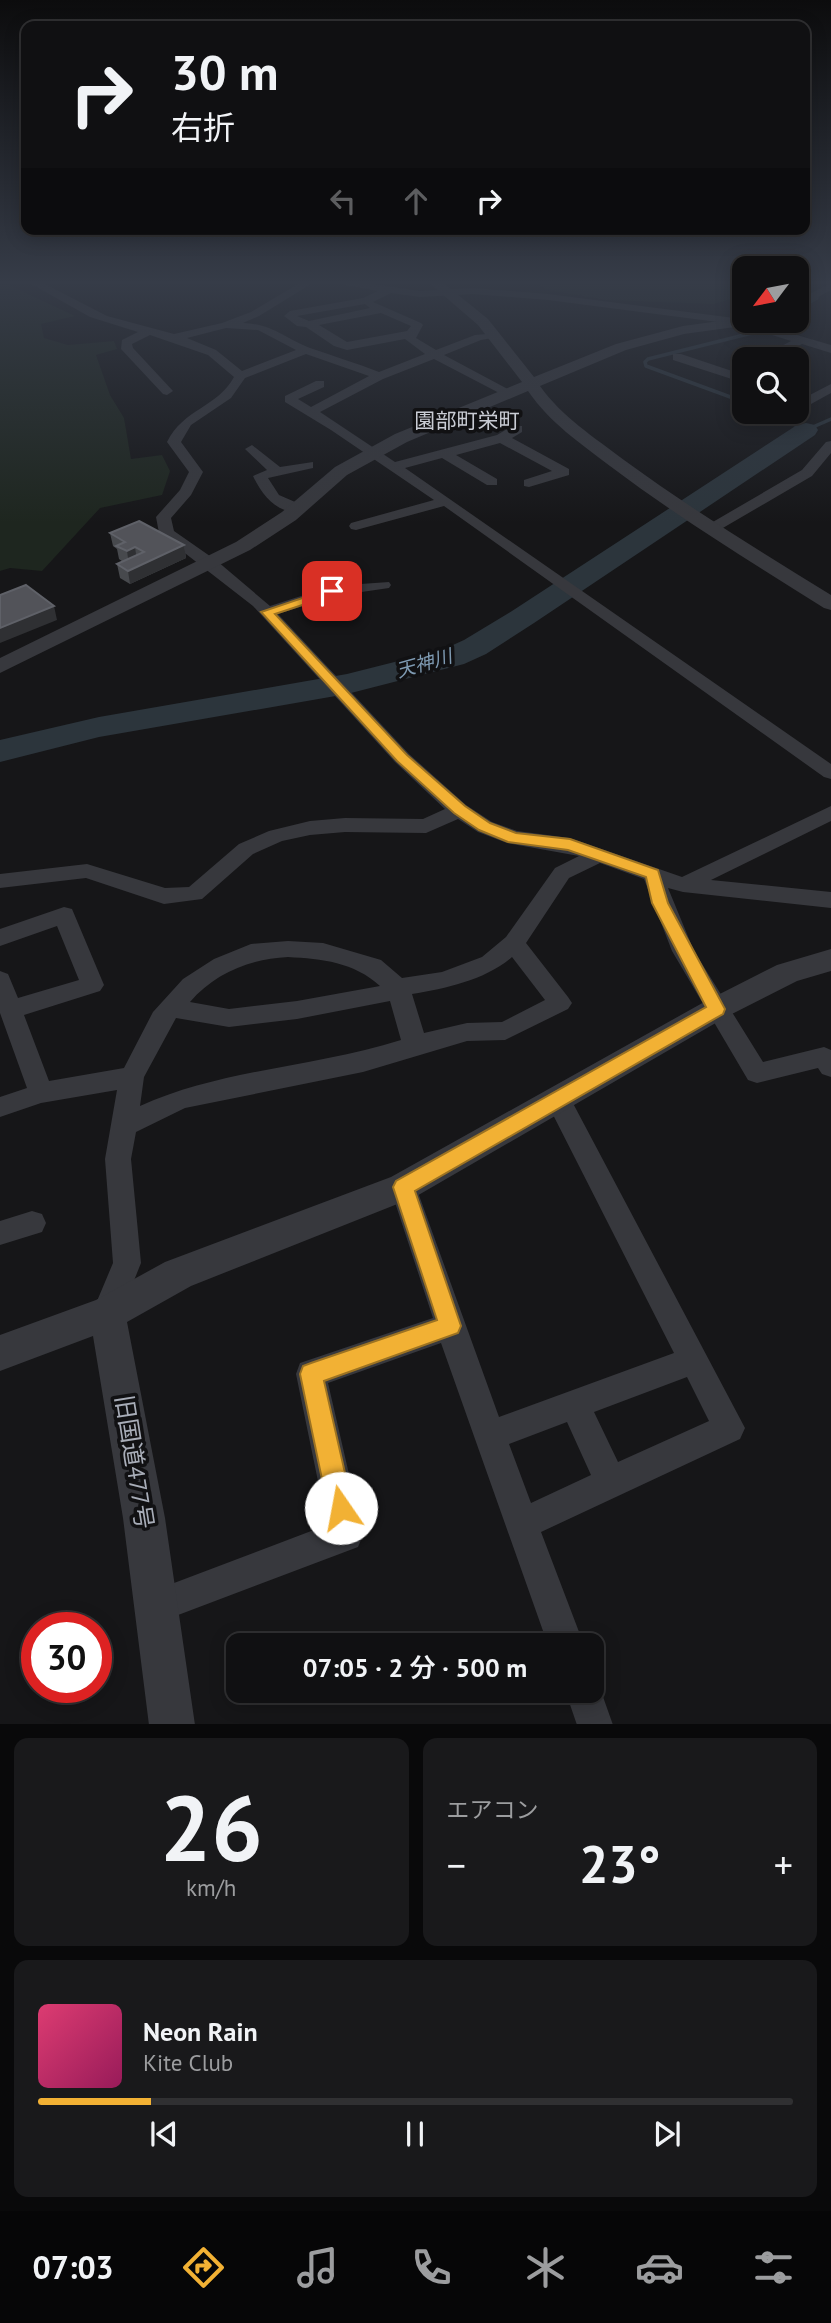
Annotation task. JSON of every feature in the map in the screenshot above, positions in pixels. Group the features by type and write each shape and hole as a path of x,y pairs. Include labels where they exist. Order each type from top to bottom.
{"street":[{"path":"139,361 167,391"},
{"path":"225,361 240,376"},
{"path":"276,361 240,376 236,388 189,420 176,434 174,442 196,472 186,492 163,517 167,533 211,564 267,612 402,758 459,810 485,827 514,838 570,845 683,884 831,900"},
{"path":"343,361 379,376"},
{"path":"311,412 379,376 390,361"},
{"path":"449,361 509,393"},
{"path":"513,361 565,424 682,511 831,604"},
{"path":"0,666 211,564 268,530 341,471 372,452 588,361"},
{"path":"690,361 730,375"},
{"path":"320,384 289,400 446,501 831,773"},
{"path":"809,400 831,388"},
{"path":"393,467 502,438 517,429"},
{"path":"502,438 564,472 529,483"},
{"path":"710,529 807,473 831,446"},
{"path":"252,449 277,472"},
{"path":"445,454 492,482"},
{"path":"297,508 281,504 268,495 260,477 308,465"},
{"path":"356,526 446,501"},
{"path":"267,612 332,591 383,585"},
{"path":"0,881 87,871 164,896 194,894 246,849 276,836 310,828 345,825 426,826 459,810"},
{"path":"683,884 831,813"},
{"path":"171,1008 229,1018 297,1010 469,972 490,963 514,943 562,873 599,855"},
{"path":"653,874 660,903 716,1009 757,1073 824,1057 831,1067"},
{"path":"0,938 64,915 92,985 10,1010"},
{"path":"122,1126 181,1099 363,1062 467,1032 505,1031 560,1003 514,943"},
{"path":"107,1314 127,1263 118,1159 132,1077 161,1019 191,985 222,965 259,950 323,951 373,965 398,989 415,1045"},
{"path":"0,1353 107,1314 178,1274 404,1187 716,1009 787,973 831,960"},
{"path":"0,980 41,1093"},
{"path":"0,1107 41,1093 132,1077"},
{"path":"520,1524 729,1428 558,1099"},
{"path":"404,1187 450,1326 561,1633"},
{"path":"0,1233 32,1223"},
{"name":"旧国道477号","path":"107,1314 122,1385 158,1606 172,1724"},
{"path":"158,1606 346,1535 311,1374 450,1326"},
{"path":"489,1436 694,1360"},
{"path":"575,1405 611,1482"},
{"path":"588,1703 595,1724"}],"shaded area":[{"path":"0,361 98,361 110,395 124,418 131,459 162,455 170,471 162,495 100,508 42,571 10,568 0,571"}],"building":[{"path":"139,521 184,545 128,571 117,564 144,552 135,547 127,551 116,546 125,542 110,533"},
{"path":"26,585 54,606 0,628 0,595"}],"waterway":[{"path":"646,361 646,366 732,398"},
{"path":"793,424 806,430 831,419"},
{"name":"天神川","path":"0,751 99,727 347,684 453,657 475,647 523,617 806,430"}],"district":[{"name":"園部町栄町","path":"467,421"}],"route":[{"path":"332,591 267,612 402,758 459,810 485,827 514,838 570,845 653,874 660,903 716,1009 404,1187 450,1326 311,1374 341,1508"}]}
